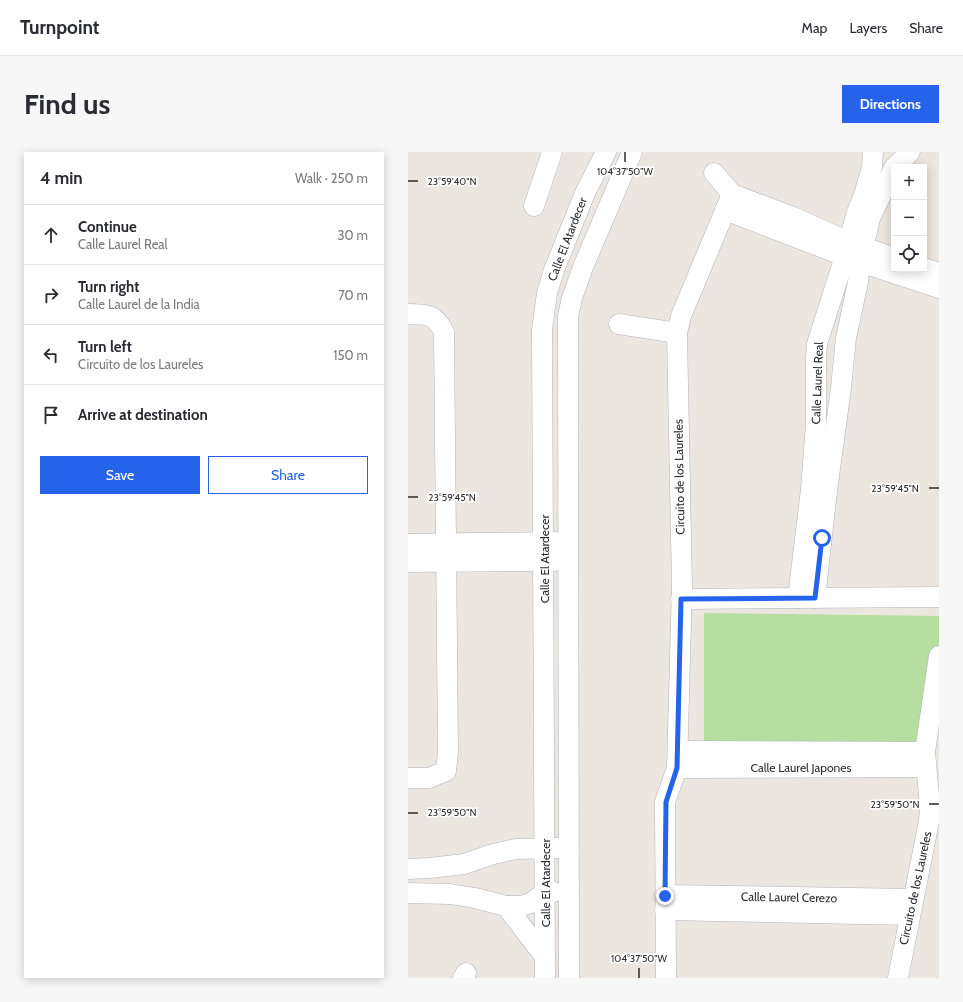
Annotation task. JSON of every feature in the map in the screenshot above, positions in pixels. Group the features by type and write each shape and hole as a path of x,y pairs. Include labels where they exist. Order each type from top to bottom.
{"street":[{"path":"534,206 552,152"},
{"name":"Calle El Atardecer","path":"545,978 542,330 547,293 554,270 585,193 606,152"},
{"name":"Calle El Atardecer","path":"569,978 568,316 572,298 583,268 632,152"},
{"name":"Calle Laurel Real","path":"807,592 810,505 816,424 817,344 854,252 870,218 873,152"},
{"name":"Calle Laurel Real","path":"897,164 910,152"},
{"name":"Calle Laurel Real","path":"871,198 891,171"},
{"path":"714,173 728,202 793,217 854,252 939,288"},
{"name":"Circuito de los Laureles","path":"666,978 666,802 677,760 681,592 677,333 681,316 728,202"},
{"path":"854,252 891,258"},
{"name":"Calle Laurel Real","path":"807,592 836,424 846,338 858,282 854,252"},
{"path":"927,269 939,273"},
{"path":"408,314 430,315 439,322 444,332 448,752 446,771 429,778 408,778"},
{"path":"619,324 677,333"},
{"path":"816,424 836,424"},
{"path":"408,544 446,552 568,551"},
{"path":"408,562 446,552"},
{"path":"807,592 939,584"},
{"path":"681,592 807,592 939,597"},
{"name":"Circuito de los Laureles","path":"898,978 929,821 930,806 926,760 939,656"},
{"name":"Calle Laurel Japones","path":"677,760 926,760"},
{"path":"408,869 464,864 493,854 516,849 569,848"},
{"path":"408,893 450,894 475,898 506,906 521,906 531,903 545,892 569,891"},
{"name":"Calle Laurel Cerezo","path":"665,903 911,907"},
{"path":"506,906 545,957"}],"green space":[{"path":"704,613 939,616 939,670 928,747 704,744"}],"route":[{"path":"665,896 666,802 677,768 678,751 681,599 815,598 822,538"}]}
